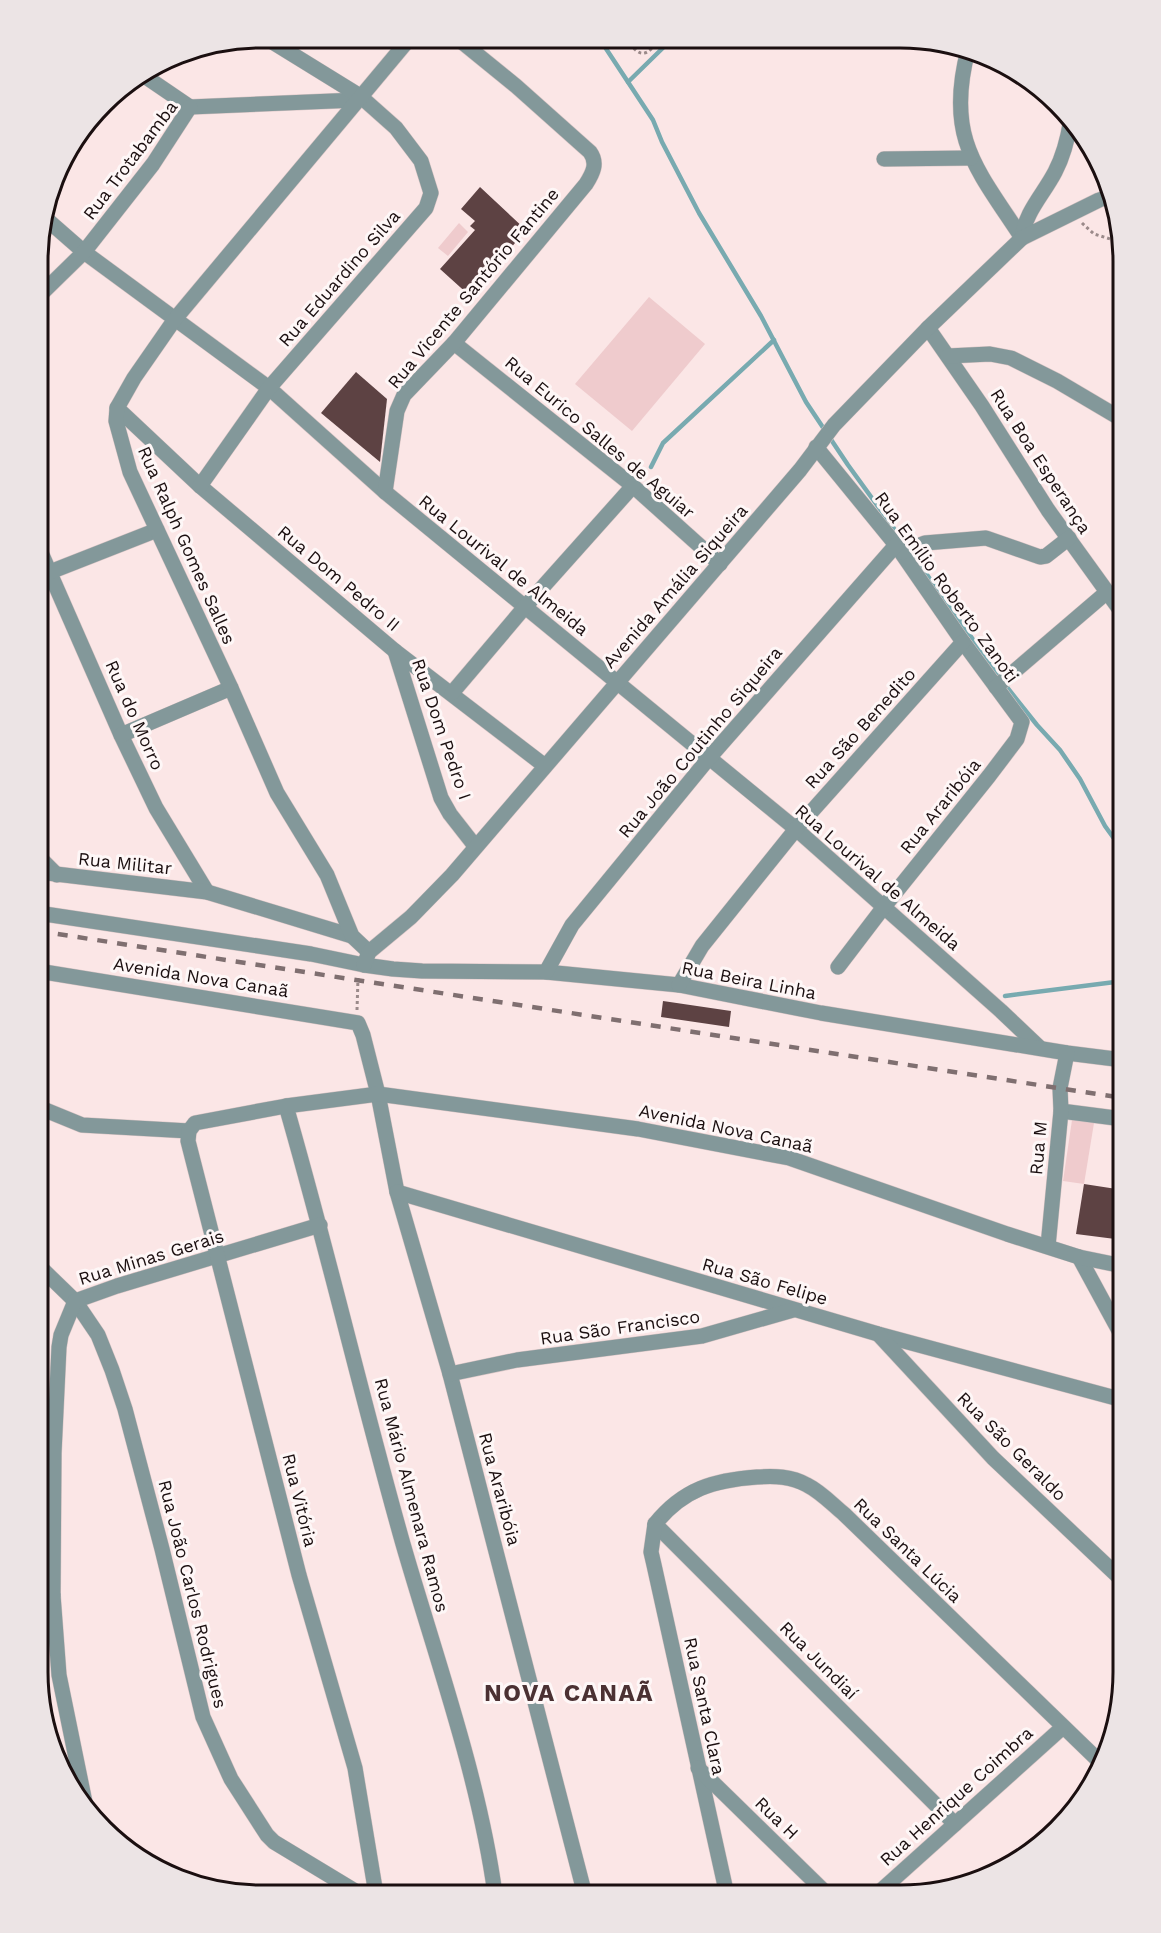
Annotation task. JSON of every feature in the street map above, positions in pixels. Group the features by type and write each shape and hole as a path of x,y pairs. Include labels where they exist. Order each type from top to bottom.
{"street":[{"path":"282,48 359,98"},
{"path":"117,408 134,378 176,319 402,48"},
{"name":"Rua Vicente Santório Fantine","path":"385,492 400,401 454,343 586,184 595,165 595,158 590,152 469,48"},
{"path":"966,59 962,82 962,122 971,158 1022,238"},
{"path":"150,80 190,107"},
{"name":"Rua Trotabamba","path":"48,287 84,252 153,164 190,107 359,98"},
{"name":"Rua Eduardino Silva","path":"200,486 269,388 426,208 431,193 421,161 396,128 359,98"},
{"path":"1022,238 1024,224 1029,213 1062,160 1068,130"},
{"path":"884,159 971,158"},
{"path":"1022,238 1104,198"},
{"name":"Rua Lourival de Almeida","path":"51,223 84,252 269,388 385,492 796,829 1040,1048"},
{"name":"Avenida Amália Siqueira","path":"367,958 452,875 800,470 834,424 928,328 1022,238"},
{"name":"Rua Boa Esperança","path":"928,328 1113,600"},
{"name":"Rua Eurico Salles de Aguiar","path":"454,343 633,486 720,564"},
{"path":"948,356 990,354 1011,358 1057,381 1113,414"},
{"name":"Rua Dom Pedro II","path":"117,408 200,486 395,651 545,766"},
{"name":"Rua Ralph Gomes Salles","path":"117,408 116,421 119,438 130,472 231,688 277,793 327,875 352,936 367,958"},
{"name":"Rua Emílio Roberto Zanoti","path":"818,445 899,549 1022,722"},
{"path":"452,693 633,486"},
{"path":"50,572 157,530"},
{"path":"899,549 924,543 986,538 1040,557 1069,538"},
{"name":"Rua João Coutinho Siqueira","path":"546,972 572,925 709,758 899,549"},
{"name":"Rua do Morro","path":"48,568 121,735 156,808 207,892"},
{"path":"996,687 1107,592"},
{"name":"Rua São Benedito","path":"679,985 702,946 796,829 963,642"},
{"name":"Rua Dom Pedro I","path":"395,651 441,798 450,814 475,846"},
{"path":"121,735 231,688"},
{"name":"Rua Araribóia","path":"838,968 1017,739 1022,722"},
{"path":"48,866 57,875"},
{"name":"Rua Militar","path":"48,874 207,892 352,936"},
{"name":"Rua Beira Linha","path":"48,914 311,954 367,958 423,971 546,972 679,985 820,1014 1067,1053 1113,1058"},
{"name":"Avenida Nova Canaã","path":"48,973 358,1023"},
{"name":"Rua Araribóia","path":"358,1023 378,1094 397,1192 450,1374 582,1885"},
{"name":"Rua M","path":"1048,1246 1061,1110 1060,1088 1067,1053"},
{"name":"Avenida Nova Canaã","path":"48,1111 82,1125 194,1126 286,1106 378,1094 638,1129 778,1155 1079,1257 1113,1264"},
{"name":"Rua Mário Almenara Ramos","path":"286,1106 320,1225 402,1542 462,1744 486,1835 494,1885"},
{"path":"1061,1110 1113,1118"},
{"name":"Rua Vitória","path":"194,1126 188,1141 299,1575 355,1768 374,1885"},
{"name":"Rua São Felipe","path":"397,1192 793,1310 1113,1397"},
{"name":"Rua Minas Gerais","path":"82,1786 59,1675 53,1595 54,1452 59,1347 61,1335 75,1301 117,1286 320,1225"},
{"path":"1079,1257 1113,1320"},
{"name":"Rua João Carlos Rodrigues","path":"48,1275 75,1301 98,1335 124,1409 204,1717 231,1779 267,1835 290,1852 345,1885"},
{"name":"Rua São Francisco","path":"450,1374 517,1360 702,1336 793,1310"},
{"name":"Rua São Geraldo","path":"878,1334 993,1458 1113,1572"},
{"name":"Rua Santa Lúcia","path":"655,1524 667,1508 676,1501 704,1486 733,1479 780,1476 808,1485 844,1514 1095,1757"},
{"name":"Rua Santa Clara","path":"655,1524 652,1558 725,1885"},
{"name":"Rua Jundiaí","path":"655,1524 956,1824"},
{"path":"48,1587 53,1595"},
{"name":"Rua Henrique Coimbra","path":"887,1885 1063,1726"},
{"name":"Rua H","path":"698,1768 818,1885"}],"path":[{"path":"634,48 643,54 653,48"},
{"path":"1094,234 1112,240"},
{"path":"358,1023 357,980 367,958"}],"shaded area":[{"path":"459,223 468,232 448,256 438,248"},
{"path":"649,297 705,344 632,431 575,384"},
{"path":"1072,1120 1094,1123 1084,1184 1063,1181"}],"building":[{"path":"480,187 526,230 470,296 440,269 475,230 470,226 475,221 461,209"},
{"path":"356,372 387,399 380,462 321,413"},
{"path":"663,1001 731,1011 729,1027 661,1017"},
{"path":"1084,1184 1113,1188 1113,1239 1076,1234"}],"waterway":[{"path":"606,48 653,120 699,213 761,316 806,402 903,541"},
{"path":"628,82 663,48"},
{"path":"651,467 663,443 774,340"},
{"path":"913,555 1006,686 1060,750 1080,779 1113,837"},
{"path":"1005,996 1113,982"}],"railway":[{"path":"48,933 1113,1096"}],"district":[{"name":"NOVA CANAÃ","path":"569,1693"}]}
